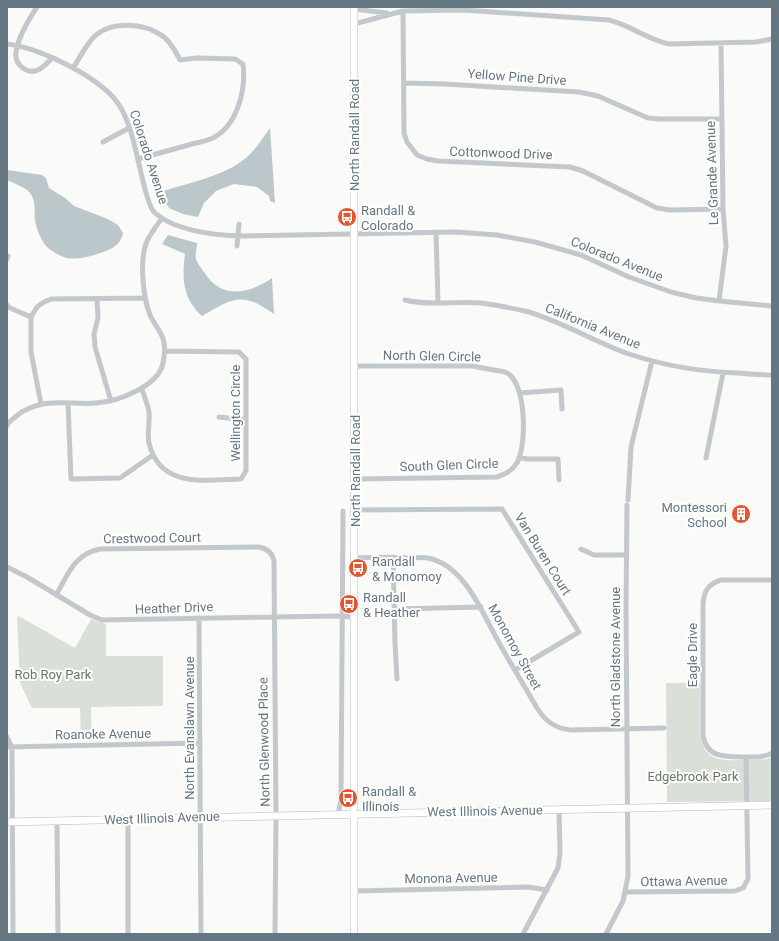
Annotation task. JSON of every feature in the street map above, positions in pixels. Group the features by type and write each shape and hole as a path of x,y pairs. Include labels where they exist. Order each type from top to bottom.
{"main road":[{"name":"North Randall Road","path":"354,8 354,934"},
{"name":"West Illinois Avenue","path":"10,821 772,805"}],"street":[{"path":"37,7 27,21 18,45 16,51 18,62 23,68 31,71 38,70 45,66 52,58"},
{"path":"354,8 392,13"},
{"path":"354,24 403,11 463,10 601,19 624,24 663,43 756,42 772,39"},
{"name":"Cottonwood Drive","path":"403,11 404,133 411,149 417,155 438,161 570,167 582,171 657,208 670,210 723,209"},
{"path":"73,68 92,39 103,30 118,26 135,26 151,29 164,37 173,47 180,60 235,58 243,64 244,74 242,96 234,116 226,126 213,137 138,159"},
{"name":"Le Grande Avenue","path":"719,301 726,246 723,209 721,43"},
{"name":"Colorado Avenue","path":"7,44 18,45 73,68 98,84 110,94 121,107 130,128 153,211 162,218 179,227 221,235 238,236 436,232 497,235 534,242 581,255 629,277 671,292 696,298 772,306"},
{"name":"Yellow Pine Drive","path":"404,83 579,92 598,96 648,118 722,119"},
{"path":"103,142 130,128"},
{"path":"7,426 8,423 23,409 41,404 97,403 112,400 142,389 153,381 162,368 165,351 162,336 151,317 145,298 143,264 147,242 162,218"},
{"path":"237,246 239,224"},
{"path":"436,232 438,302"},
{"path":"41,404 31,352 31,317 37,307 51,299 145,298"},
{"path":"97,299 98,318 94,334 95,347 112,400"},
{"name":"California Avenue","path":"405,300 418,303 480,303 527,312 562,324 629,354 652,361 701,371 772,375"},
{"path":"7,305 10,308 31,317"},
{"name":"Wellington Circle","path":"142,389 149,412 149,441 153,455 164,469 177,477 192,480 241,479 246,471 246,359 239,352 165,351"},
{"name":"North Gladstone Avenue","path":"606,934 615,918 625,892 629,865 627,808 627,502 631,447 652,361"},
{"name":"North Glen Circle","path":"355,366 472,366 486,368 510,374 513,377 520,393"},
{"path":"706,458 723,373"},
{"path":"520,393 561,390 562,409"},
{"name":"South Glen Circle","path":"355,479 497,477 505,474 512,470 519,457 522,440 522,411 520,393"},
{"path":"68,403 71,479 120,478 153,455"},
{"path":"219,418 246,420"},
{"path":"519,457 527,459 558,459 559,480"},
{"name":"Van Buren Court","path":"355,510 502,510 579,632 514,670"},
{"name":"North Randall Road","path":"338,814 340,801 343,511"},
{"name":"Crestwood Court","path":"56,595 78,559 93,551 258,547 264,548 269,552"},
{"path":"581,549 594,555 626,555"},
{"name":"North Glenwood Place","path":"269,552 274,561 276,815 275,934"},
{"path":"393,557 397,679"},
{"name":"Monomoy Street","path":"355,558 429,558 452,571 462,580 481,607 514,670 543,718 553,725 562,729 571,730 664,728"},
{"name":"Heather Drive","path":"7,567 27,577 90,615 102,620 355,617"},
{"name":"Eagle Drive","path":"772,580 721,580 709,586 704,592 703,598 704,740 710,750 720,756 765,756 772,753"},
{"path":"395,609 481,607"},
{"name":"North Evanslawn Avenue","path":"199,618 201,817 200,934"},
{"path":"7,737 9,747 13,934"},
{"name":"Roanoke Avenue","path":"9,747 200,743"},
{"path":"746,757 747,806"},
{"name":"Ottawa Avenue","path":"625,892 735,891 743,888 748,879 747,806"},
{"path":"522,934 556,873 559,862 559,810"},
{"path":"128,819 128,934"},
{"path":"58,820 58,934"},
{"name":"Monona Avenue","path":"354,891 528,887 547,890"}],"green space":[{"name":"Rob Roy Park","path":"17,615 75,648 91,619 106,624 106,656 163,656 163,706 91,707 92,740 81,740 80,708 32,708 20,683"},
{"name":"Edgebrook Park","path":"666,683 700,683 700,735 705,750 710,755 715,758 728,760 758,760 772,757 772,801 667,802"}],"shaded area":[{"path":"270,128 275,203 270,201 269,196 257,187 234,184 216,191 204,203 198,217 183,214 169,208 161,196 163,191 203,179 232,168 244,160 252,152"},
{"path":"7,170 42,175 46,178 49,188 65,198 74,206 108,219 118,225 123,233 122,237 116,246 95,255 67,258 56,253 42,241 36,227 34,202 30,193 21,186 7,180"},
{"path":"168,235 197,243 197,261 211,281 219,287 236,292 245,291 254,288 272,278 274,314 254,302 238,300 230,301 202,316 190,302 187,295 184,279 185,254 162,244"}],"place":[{"name":"Randall & Colorado","path":"347,217"},
{"name":"Montessori School","path":"741,514"},
{"name":"Randall & Monomoy","path":"358,568"},
{"name":"Randall & Heather","path":"349,604"},
{"name":"Randall & Illinois","path":"348,798"}]}
